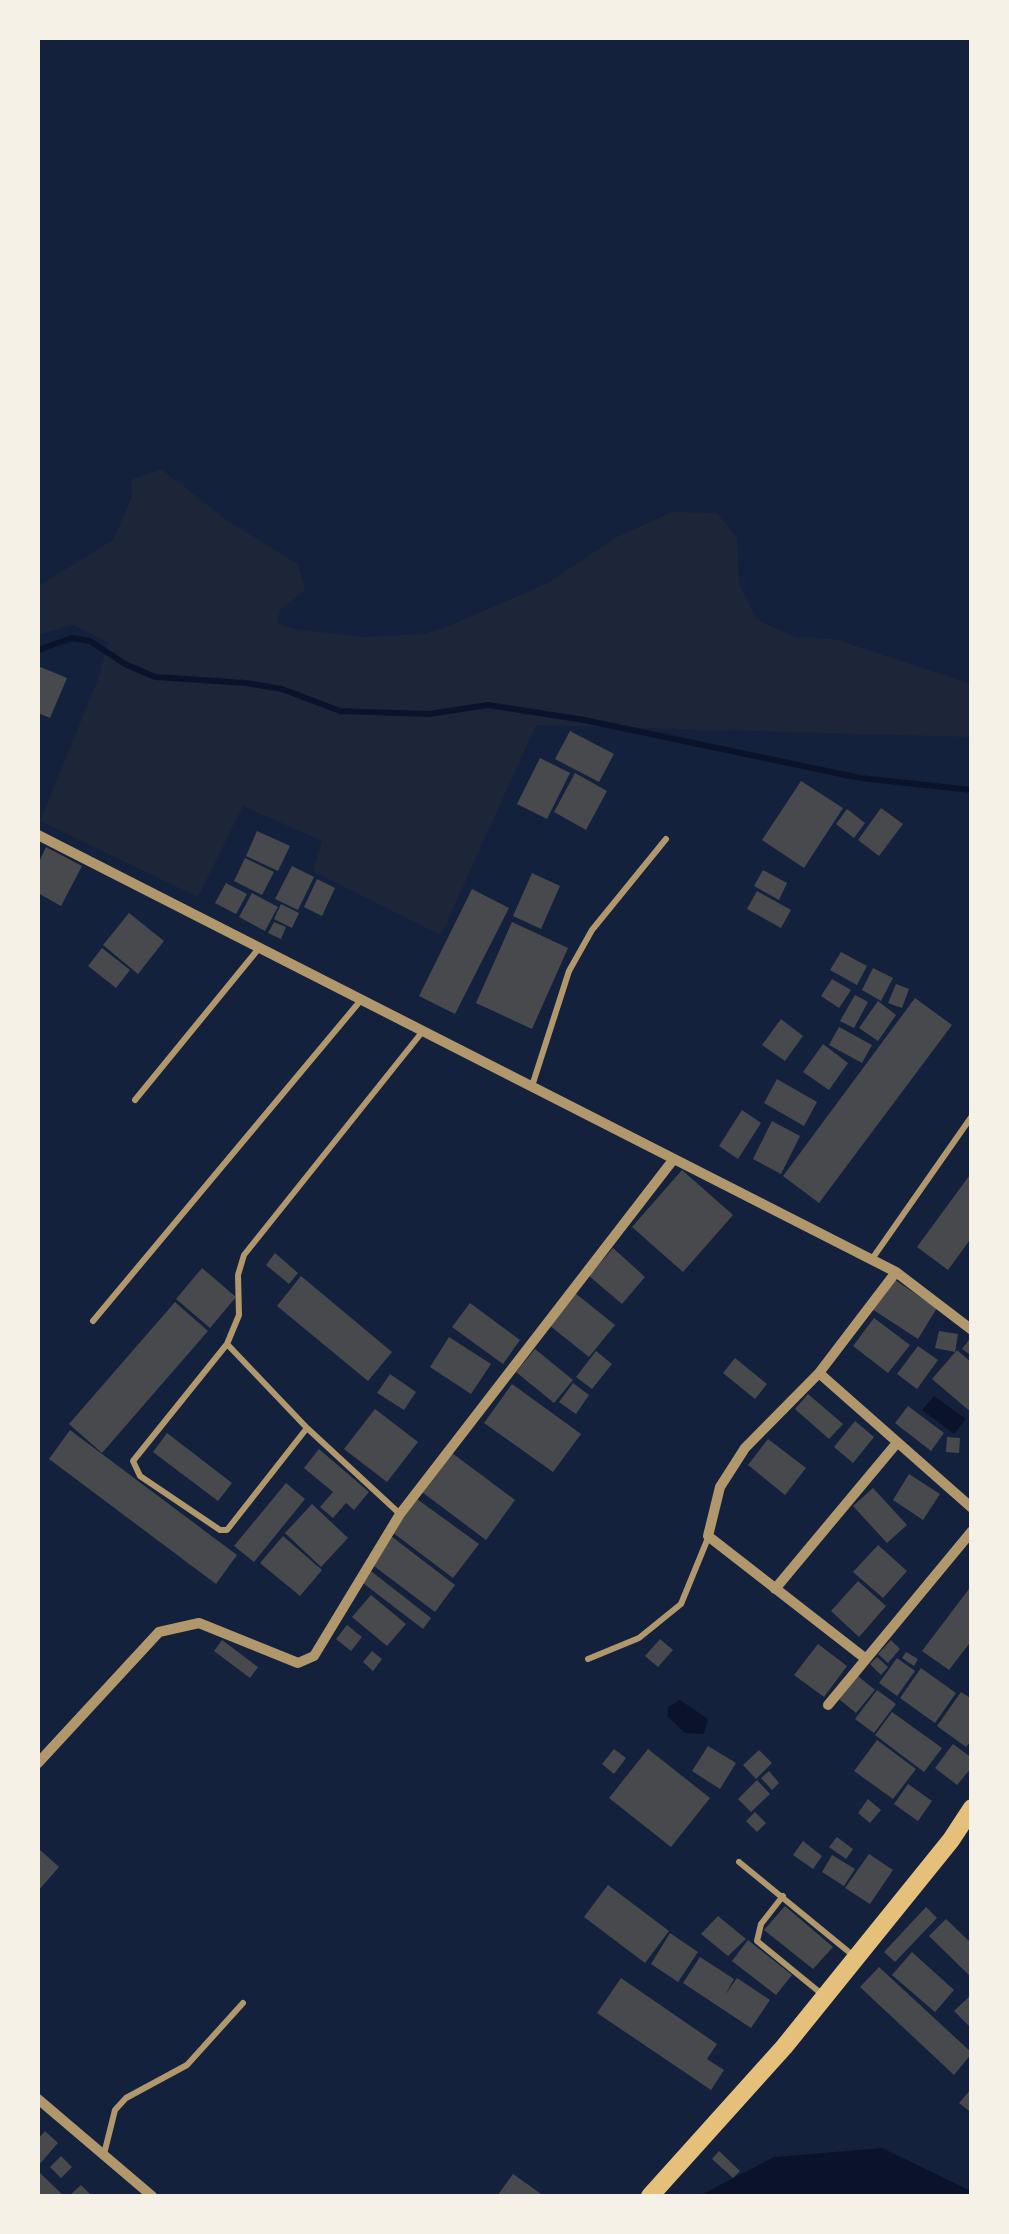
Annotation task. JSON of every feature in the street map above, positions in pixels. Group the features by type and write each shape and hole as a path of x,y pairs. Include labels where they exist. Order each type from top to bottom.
{"main road":[{"path":"650,2196 825,1996 972,1808"}],"street":[{"path":"38,835 896,1272 972,1330"},
{"path":"38,1764 158,1632 180,1624 218,1627 306,1662 400,1514 673,1160"},
{"path":"866,1660 708,1536 720,1487 745,1448 819,1374 896,1272"},
{"path":"819,1374 972,1508"},
{"path":"776,1589 896,1444"},
{"path":"828,1704 972,1532"},
{"path":"38,2099 152,2196"}],"lane":[{"path":"532,1087 569,971 592,930 666,839"},
{"path":"135,1100 260,946"},
{"path":"92,1321 361,1000"},
{"path":"307,1428 226,1530 220,1530 140,1476 133,1461 228,1344 238,1315 238,1275 244,1255 422,1031"},
{"path":"872,1260 972,1116"},
{"path":"228,1344 307,1428 400,1514"},
{"path":"588,1660 639,1638 681,1604 708,1536"},
{"path":"739,1862 856,1958"},
{"path":"783,1896 761,1924 757,1941 825,1996"},
{"path":"104,2155 115,2110 126,2098 187,2065 243,2003"}],"shaded area":[{"path":"161,469 228,521 298,564 305,590 280,610 277,623 294,629 364,637 424,634 451,625 548,583 617,537 672,512 717,513 737,538 739,584 757,620 797,638 834,639 971,684 971,737 536,725 441,935 313,871 322,841 243,806 198,897 40,821 99,677 108,642 73,625 38,635 38,586 113,540 132,497 131,480"},
{"path":"934,1396 966,1419 954,1434 922,1410"},
{"path":"680,1700 708,1719 704,1734 685,1733 667,1716 668,1707"},
{"path":"882,2148 971,2191 971,2196 699,2196 774,2157"}],"building":[{"path":"38,666 67,678 50,718 38,713"},
{"path":"570,731 614,754 599,782 555,759"},
{"path":"540,758 570,773 547,819 517,804"},
{"path":"575,773 607,791 586,830 554,812"},
{"path":"801,781 843,808 804,868 762,840"},
{"path":"881,808 903,824 879,856 858,840"},
{"path":"847,809 865,823 854,838 836,824"},
{"path":"257,831 290,846 278,871 246,856"},
{"path":"46,847 82,866 61,906 38,893 38,864"},
{"path":"245,858 274,872 262,895 234,881"},
{"path":"292,866 314,877 298,910 275,899"},
{"path":"763,870 787,883 779,900 754,886"},
{"path":"532,873 560,886 541,929 513,916"},
{"path":"317,879 335,888 322,916 304,907"},
{"path":"226,883 247,894 236,914 215,903"},
{"path":"472,889 509,908 455,1014 419,996"},
{"path":"757,891 791,910 781,928 747,909"},
{"path":"252,893 278,907 265,931 239,917"},
{"path":"281,904 299,913 292,928 274,919"},
{"path":"129,913 164,941 138,974 103,945"},
{"path":"274,922 286,927 281,939 268,933"},
{"path":"512,922 568,948 532,1029 476,1003"},
{"path":"102,948 130,970 116,988 88,966"},
{"path":"841,952 867,966 857,985 830,970"},
{"path":"873,968 893,978 881,1001 862,990"},
{"path":"832,979 851,990 839,1008 821,996"},
{"path":"896,984 909,989 902,1008 888,1003"},
{"path":"855,995 868,1002 854,1028 840,1021"},
{"path":"915,998 952,1025 819,1203 783,1176"},
{"path":"878,1001 896,1015 878,1041 859,1028"},
{"path":"781,1019 803,1036 785,1061 762,1045"},
{"path":"839,1027 872,1045 862,1063 829,1045"},
{"path":"823,1044 848,1063 829,1090 803,1072"},
{"path":"777,1079 817,1102 804,1126 764,1103"},
{"path":"742,1110 761,1123 738,1159 719,1146"},
{"path":"772,1121 800,1136 781,1174 753,1159"},
{"path":"682,1170 733,1215 683,1272 632,1227"},
{"path":"972,1172 972,1237 948,1270 917,1247"},
{"path":"613,1248 645,1277 622,1304 589,1276"},
{"path":"275,1253 298,1273 289,1284 266,1265"},
{"path":"202,1268 236,1297 210,1328 176,1299"},
{"path":"301,1276 392,1352 368,1381 277,1306"},
{"path":"892,1278 937,1308 918,1339 872,1309"},
{"path":"575,1293 615,1325 589,1357 549,1325"},
{"path":"175,1302 208,1331 102,1453 69,1424"},
{"path":"470,1303 520,1340 503,1364 452,1327"},
{"path":"874,1318 910,1345 888,1373 853,1346"},
{"path":"939,1331 958,1334 955,1352 935,1348"},
{"path":"972,1336 972,1356 962,1349"},
{"path":"449,1337 491,1364 471,1394 430,1367"},
{"path":"918,1346 938,1360 917,1389 897,1374"},
{"path":"535,1349 573,1380 554,1403 516,1372"},
{"path":"957,1350 972,1363 972,1413 932,1379"},
{"path":"596,1351 612,1364 592,1389 576,1377"},
{"path":"735,1358 767,1384 755,1399 723,1373"},
{"path":"390,1374 416,1392 404,1410 377,1393"},
{"path":"573,1383 589,1395 576,1414 559,1402"},
{"path":"512,1384 581,1434 553,1472 484,1423"},
{"path":"808,1394 843,1424 829,1439 795,1409"},
{"path":"908,1406 944,1433 931,1451 895,1423"},
{"path":"375,1409 418,1442 387,1482 344,1449"},
{"path":"855,1421 874,1437 853,1463 834,1447"},
{"path":"70,1430 237,1555 216,1584 49,1459"},
{"path":"167,1433 232,1483 218,1501 153,1452"},
{"path":"947,1437 960,1438 959,1453 946,1452"},
{"path":"768,1439 806,1468 785,1495 748,1465"},
{"path":"319,1449 369,1492 354,1510 346,1503 333,1518 320,1507 333,1492 304,1468"},
{"path":"452,1453 515,1500 486,1540 422,1492"},
{"path":"909,1474 940,1494 923,1520 893,1500"},
{"path":"286,1483 305,1499 254,1562 234,1546"},
{"path":"873,1488 907,1525 887,1543 853,1506"},
{"path":"417,1499 479,1544 453,1578 392,1532"},
{"path":"312,1504 348,1538 321,1567 285,1533"},
{"path":"283,1536 322,1570 300,1596 260,1563"},
{"path":"391,1536 455,1585 435,1612 370,1563"},
{"path":"878,1545 907,1571 883,1598 853,1572"},
{"path":"367,1568 431,1618 423,1629 359,1580"},
{"path":"858,1581 886,1606 859,1637 831,1611"},
{"path":"972,1585 972,1640 949,1670 922,1651"},
{"path":"371,1595 406,1624 387,1646 352,1617"},
{"path":"347,1625 362,1637 351,1651 336,1639"},
{"path":"660,1639 673,1650 658,1667 645,1656"},
{"path":"222,1640 258,1667 250,1678 214,1651"},
{"path":"891,1640 900,1649 888,1663 878,1654"},
{"path":"818,1644 847,1666 824,1697 794,1675"},
{"path":"372,1651 382,1659 373,1671 363,1662"},
{"path":"906,1652 918,1659 914,1666 902,1658"},
{"path":"877,1657 888,1667 881,1675 870,1664"},
{"path":"897,1658 915,1671 897,1696 879,1683"},
{"path":"921,1668 956,1693 935,1723 900,1698"},
{"path":"858,1676 875,1690 856,1713 839,1699"},
{"path":"877,1690 896,1704 874,1733 855,1719"},
{"path":"961,1692 972,1699 972,1740 966,1747 937,1726"},
{"path":"892,1712 942,1748 924,1772 875,1735"},
{"path":"877,1740 916,1769 893,1799 854,1771"},
{"path":"953,1744 972,1758 972,1767 957,1785 935,1768"},
{"path":"708,1746 736,1763 720,1789 692,1771"},
{"path":"614,1749 626,1758 614,1774 602,1764"},
{"path":"648,1749 710,1798 671,1847 609,1798"},
{"path":"759,1750 772,1763 756,1779 743,1765"},
{"path":"769,1771 779,1783 772,1790 761,1778"},
{"path":"757,1780 770,1794 751,1812 738,1799"},
{"path":"908,1784 932,1801 918,1821 894,1804"},
{"path":"868,1799 881,1810 870,1823 858,1813"},
{"path":"755,1812 766,1823 757,1832 746,1821"},
{"path":"837,1837 853,1849 846,1859 829,1847"},
{"path":"803,1841 822,1856 813,1869 793,1855"},
{"path":"38,1848 59,1867 38,1891"},
{"path":"869,1854 893,1870 870,1904 845,1888"},
{"path":"832,1855 855,1869 844,1886 822,1872"},
{"path":"608,1885 669,1931 645,1963 584,1917"},
{"path":"785,1906 833,1947 813,1969 764,1930"},
{"path":"926,1907 937,1918 895,1962 884,1952"},
{"path":"718,1916 746,1939 728,1956 701,1934"},
{"path":"946,1919 972,1944 972,1978 929,1936"},
{"path":"670,1933 698,1952 678,1982 651,1964"},
{"path":"748,1940 792,1975 776,1995 732,1961"},
{"path":"912,1952 954,1990 935,2012 892,1975"},
{"path":"700,1957 734,1979 725,1995 737,1978 770,2000 751,2028 683,1983"},
{"path":"879,1967 972,2053 954,2075 860,1987"},
{"path":"621,1978 717,2044 707,2059 724,2070 711,2090 597,2013"},
{"path":"972,1994 972,2029 954,2011"},
{"path":"972,2088 972,2113 959,2103"},
{"path":"45,2131 58,2143 38,2166 38,2139"},
{"path":"719,2151 740,2171 733,2178 712,2159"},
{"path":"61,2156 72,2167 61,2178 50,2167"},
{"path":"40,2173 64,2196 38,2196"},
{"path":"513,2174 544,2196 497,2196"},
{"path":"81,2185 92,2196 69,2196"}],"waterway":[{"path":"38,650 72,638 90,641 125,664 155,677 282,689 340,711 429,714 488,705 584,720 860,778 972,790"}]}
